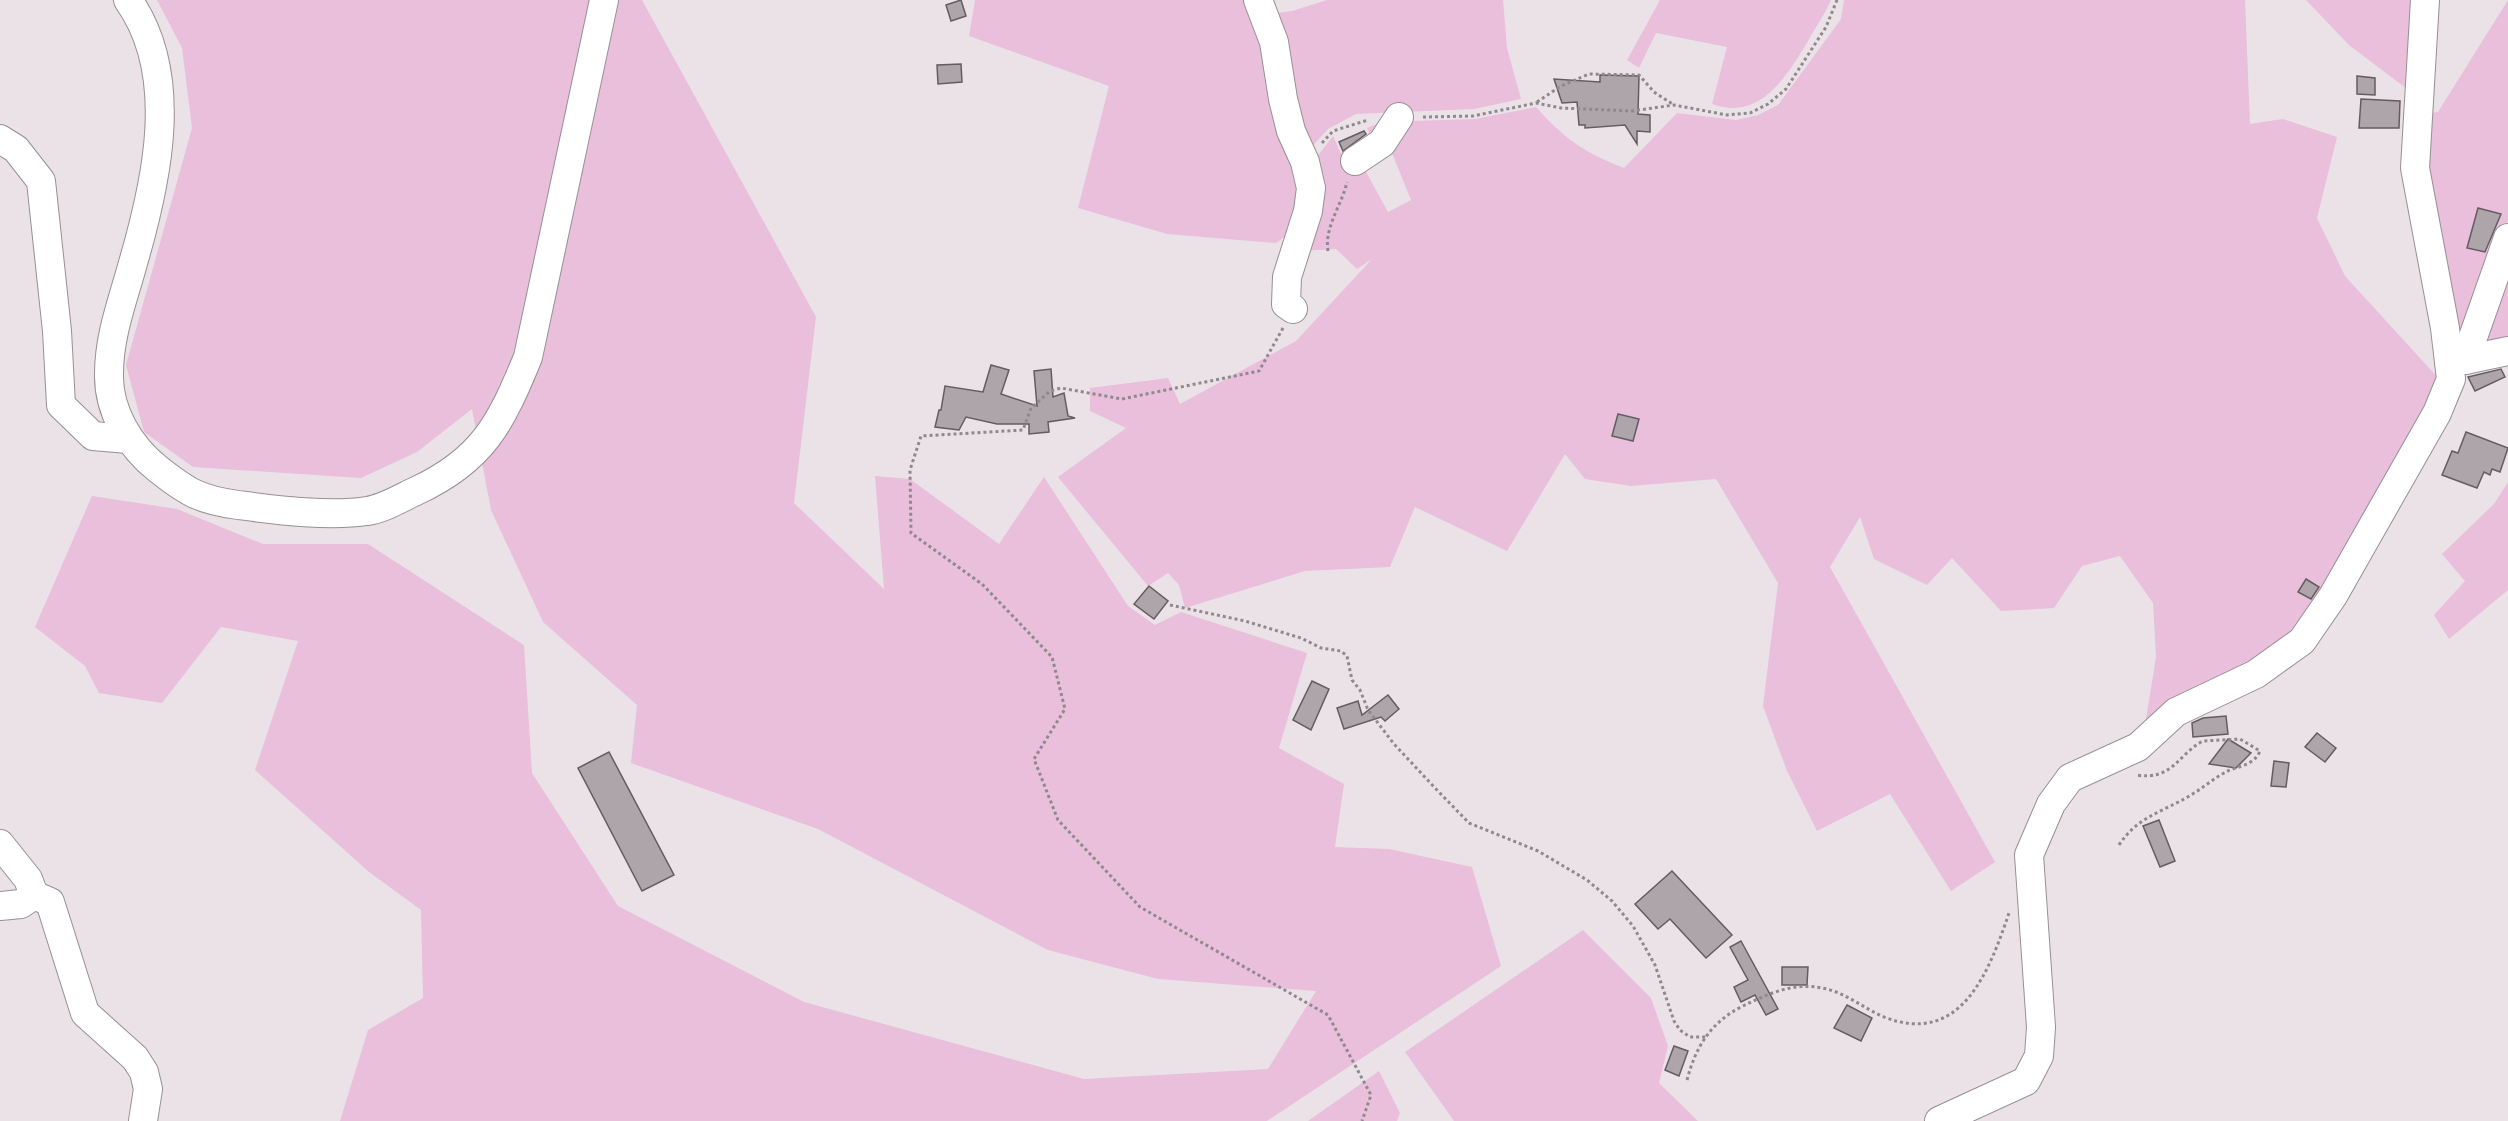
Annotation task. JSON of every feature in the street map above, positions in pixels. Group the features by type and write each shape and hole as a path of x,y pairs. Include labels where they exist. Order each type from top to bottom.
{"street":[{"path":"128,0 140,17 156,64 162,112 142,229 113,330 108,376 116,413 128,439 152,464 199,498 302,512 368,512 441,480 466,462 507,408 528,357 533,322 557,227 604,0"},
{"path":"1258,0 1274,42 1283,99 1291,131 1305,162 1311,188 1308,211 1287,277 1286,304 1293,309"},
{"path":"2425,0 2415,168 2457,360"},
{"path":"1355,161 1382,143 1399,117"},
{"path":"0,139 16,149 41,181 57,331 61,405 93,436 128,439"},
{"path":"1939,1121 2026,1081 2039,1056 2041,1027 2029,855 2051,804 2070,778 2138,747 2176,712 2256,674 2302,641 2332,596 2437,413 2508,238"},
{"path":"2457,360 2508,351"},
{"path":"0,844 28,879 34,896"},
{"path":"0,906 21,904 34,896"},
{"path":"34,896 50,902 85,1013 135,1058 144,1072 148,1089 143,1121"}],"path":[{"path":"1536,103 1561,108 1632,111 1674,105 1727,115 1750,113 1768,104 1786,89 1826,27 1837,0"},
{"path":"1305,162 1333,131 1348,124 1381,117 1473,116 1536,103 1561,86 1589,74 1639,75 1654,92 1674,105"},
{"path":"1328,251 1329,227 1339,209 1349,169 1355,161"},
{"path":"1293,309 1259,371 1122,399 1061,388 1050,392 1031,408 1023,430 921,436 910,470 911,533 982,584 1052,657 1065,709 1034,759 1058,820 1140,907 1328,1015 1371,1095 1362,1121"},
{"path":"1170,605 1245,621 1301,638 1321,648 1341,651 1347,656 1352,680 1360,690 1368,710 1394,744 1436,789 1469,823 1538,851 1587,880 1612,901 1633,926 1655,965 1680,1030 1690,1037 1706,1037"},
{"path":"2109,759 2130,774 2149,776 2181,761 2196,744 2203,741 2240,739 2260,751 2258,756 2238,770 2229,770 2192,795 2140,820 2119,845"},
{"path":"1687,1080 1697,1048 1706,1037 1728,1015 1767,994 1812,987 1839,994 1897,1021 1921,1024 1942,1020 1964,1004 1976,987 1998,942 2010,907"}],"shaded area":[{"path":"157,0 642,0 816,317 794,503 884,589 875,476 910,479 999,544 1044,477 1128,606 1155,625 1181,612 1307,653 1279,748 1344,784 1335,847 1389,849 1472,867 1501,966 1267,1121 340,1121 368,1030 423,998 421,910 369,872 255,770 298,641 221,627 162,703 99,693 85,666 35,627 92,496 177,509 263,544 368,544 524,645 532,773 618,906 804,1002 1084,1079 1268,1069 1316,991 1158,979 1048,950 818,829 631,763 637,705 543,622 491,510 472,409 417,452 361,478 193,467 144,432 126,365 192,128 182,48"},
{"path":"975,0 1252,0 1301,170 1293,231 1276,243 1167,234 1078,208 1109,86 969,36"},
{"path":"1327,0 1503,0 1507,48 1521,99 1474,109 1356,114 1328,129 1308,151 1271,14 1292,11"},
{"path":"1660,0 1831,0 1800,54 1781,81 1758,101 1744,107 1729,108 1712,104 1727,47 1656,33 1639,68 1627,60"},
{"path":"1844,0 2245,0 2250,124 2283,119 2337,137 2317,218 2345,276 2441,381 2329,587 2293,633 2261,660 2145,725 2156,657 2153,603 2120,556 2082,566 2054,608 2001,611 1952,558 1927,585 1874,559 1860,517 1830,567 1995,862 1951,891 1890,794 1817,831 1787,771 1763,706 1778,583 1716,479 1631,486 1585,479 1565,454 1507,551 1415,507 1390,567 1305,571 1185,608 1179,585 1168,573 1148,586 1058,477 1126,428 1090,411 1090,388 1168,378 1180,404 1296,341 1372,259 1357,269 1336,249 1301,251 1313,162 1333,136 1345,162 1376,147 1367,128 1382,122 1475,119 1536,107 1556,128 1576,144 1624,168 1677,113 1736,120 1758,115 1778,105 1841,19","holes":["1392,153 1411,200 1388,212 1365,170"]},
{"path":"2306,0 2417,0 2411,92 2349,45"},
{"path":"2508,0 2508,219 2465,346 2454,342 2427,185 2429,113 2438,112"},
{"path":"2508,254 2508,346 2490,348 2480,339"},
{"path":"2508,482 2508,590 2449,639 2434,615 2465,581 2442,554 2494,504"},
{"path":"1583,930 1651,998 1668,1046 1659,1083 1698,1121 1454,1121 1405,1052"},
{"path":"1379,1071 1400,1113 1397,1121 1308,1121"}],"building":[{"path":"961,0 966,16 951,21 946,5"},
{"path":"961,64 962,82 938,84 937,65"},
{"path":"1600,75 1639,76 1638,114 1650,115 1650,132 1637,131 1637,144 1625,125 1585,128 1585,125 1579,125 1577,102 1562,103 1554,79 1600,82"},
{"path":"2357,76 2375,78 2375,95 2357,94"},
{"path":"2361,99 2400,101 2399,128 2359,128"},
{"path":"1364,131 1366,134 1343,151 1339,142"},
{"path":"2478,208 2501,214 2485,252 2467,248"},
{"path":"991,365 1009,370 1001,394 1037,406 1034,371 1051,369 1053,397 1064,393 1068,416 1075,418 1048,422 1049,432 1029,434 1029,424 997,424 966,417 959,430 935,427 939,410 941,410 945,386 983,392"},
{"path":"2501,369 2505,377 2475,391 2468,377"},
{"path":"1618,414 1639,419 1633,441 1612,436"},
{"path":"2466,432 2508,448 2500,472 2492,469 2490,475 2484,472 2477,488 2442,475 2452,451 2458,453"},
{"path":"2306,579 2319,587 2311,599 2298,592"},
{"path":"1149,586 1168,601 1154,619 1134,604"},
{"path":"1312,681 1329,689 1311,730 1293,720"},
{"path":"1388,695 1399,709 1385,721 1381,717 1344,729 1337,708 1358,701 1362,715"},
{"path":"2226,716 2228,734 2193,737 2192,723 2203,718"},
{"path":"2317,733 2336,748 2325,762 2305,747"},
{"path":"2228,739 2251,753 2236,768 2209,764"},
{"path":"609,752 674,875 642,891 578,768"},
{"path":"2274,761 2289,763 2286,787 2271,786"},
{"path":"2159,820 2175,861 2160,867 2143,826"},
{"path":"1672,871 1732,935 1706,958 1670,919 1658,929 1635,904"},
{"path":"1741,941 1778,1009 1766,1015 1755,995 1741,1002 1734,987 1748,980 1730,947"},
{"path":"1782,967 1808,967 1807,985 1782,985"},
{"path":"1847,1005 1872,1018 1861,1041 1834,1028"},
{"path":"1674,1046 1688,1051 1679,1076 1665,1070"}]}
